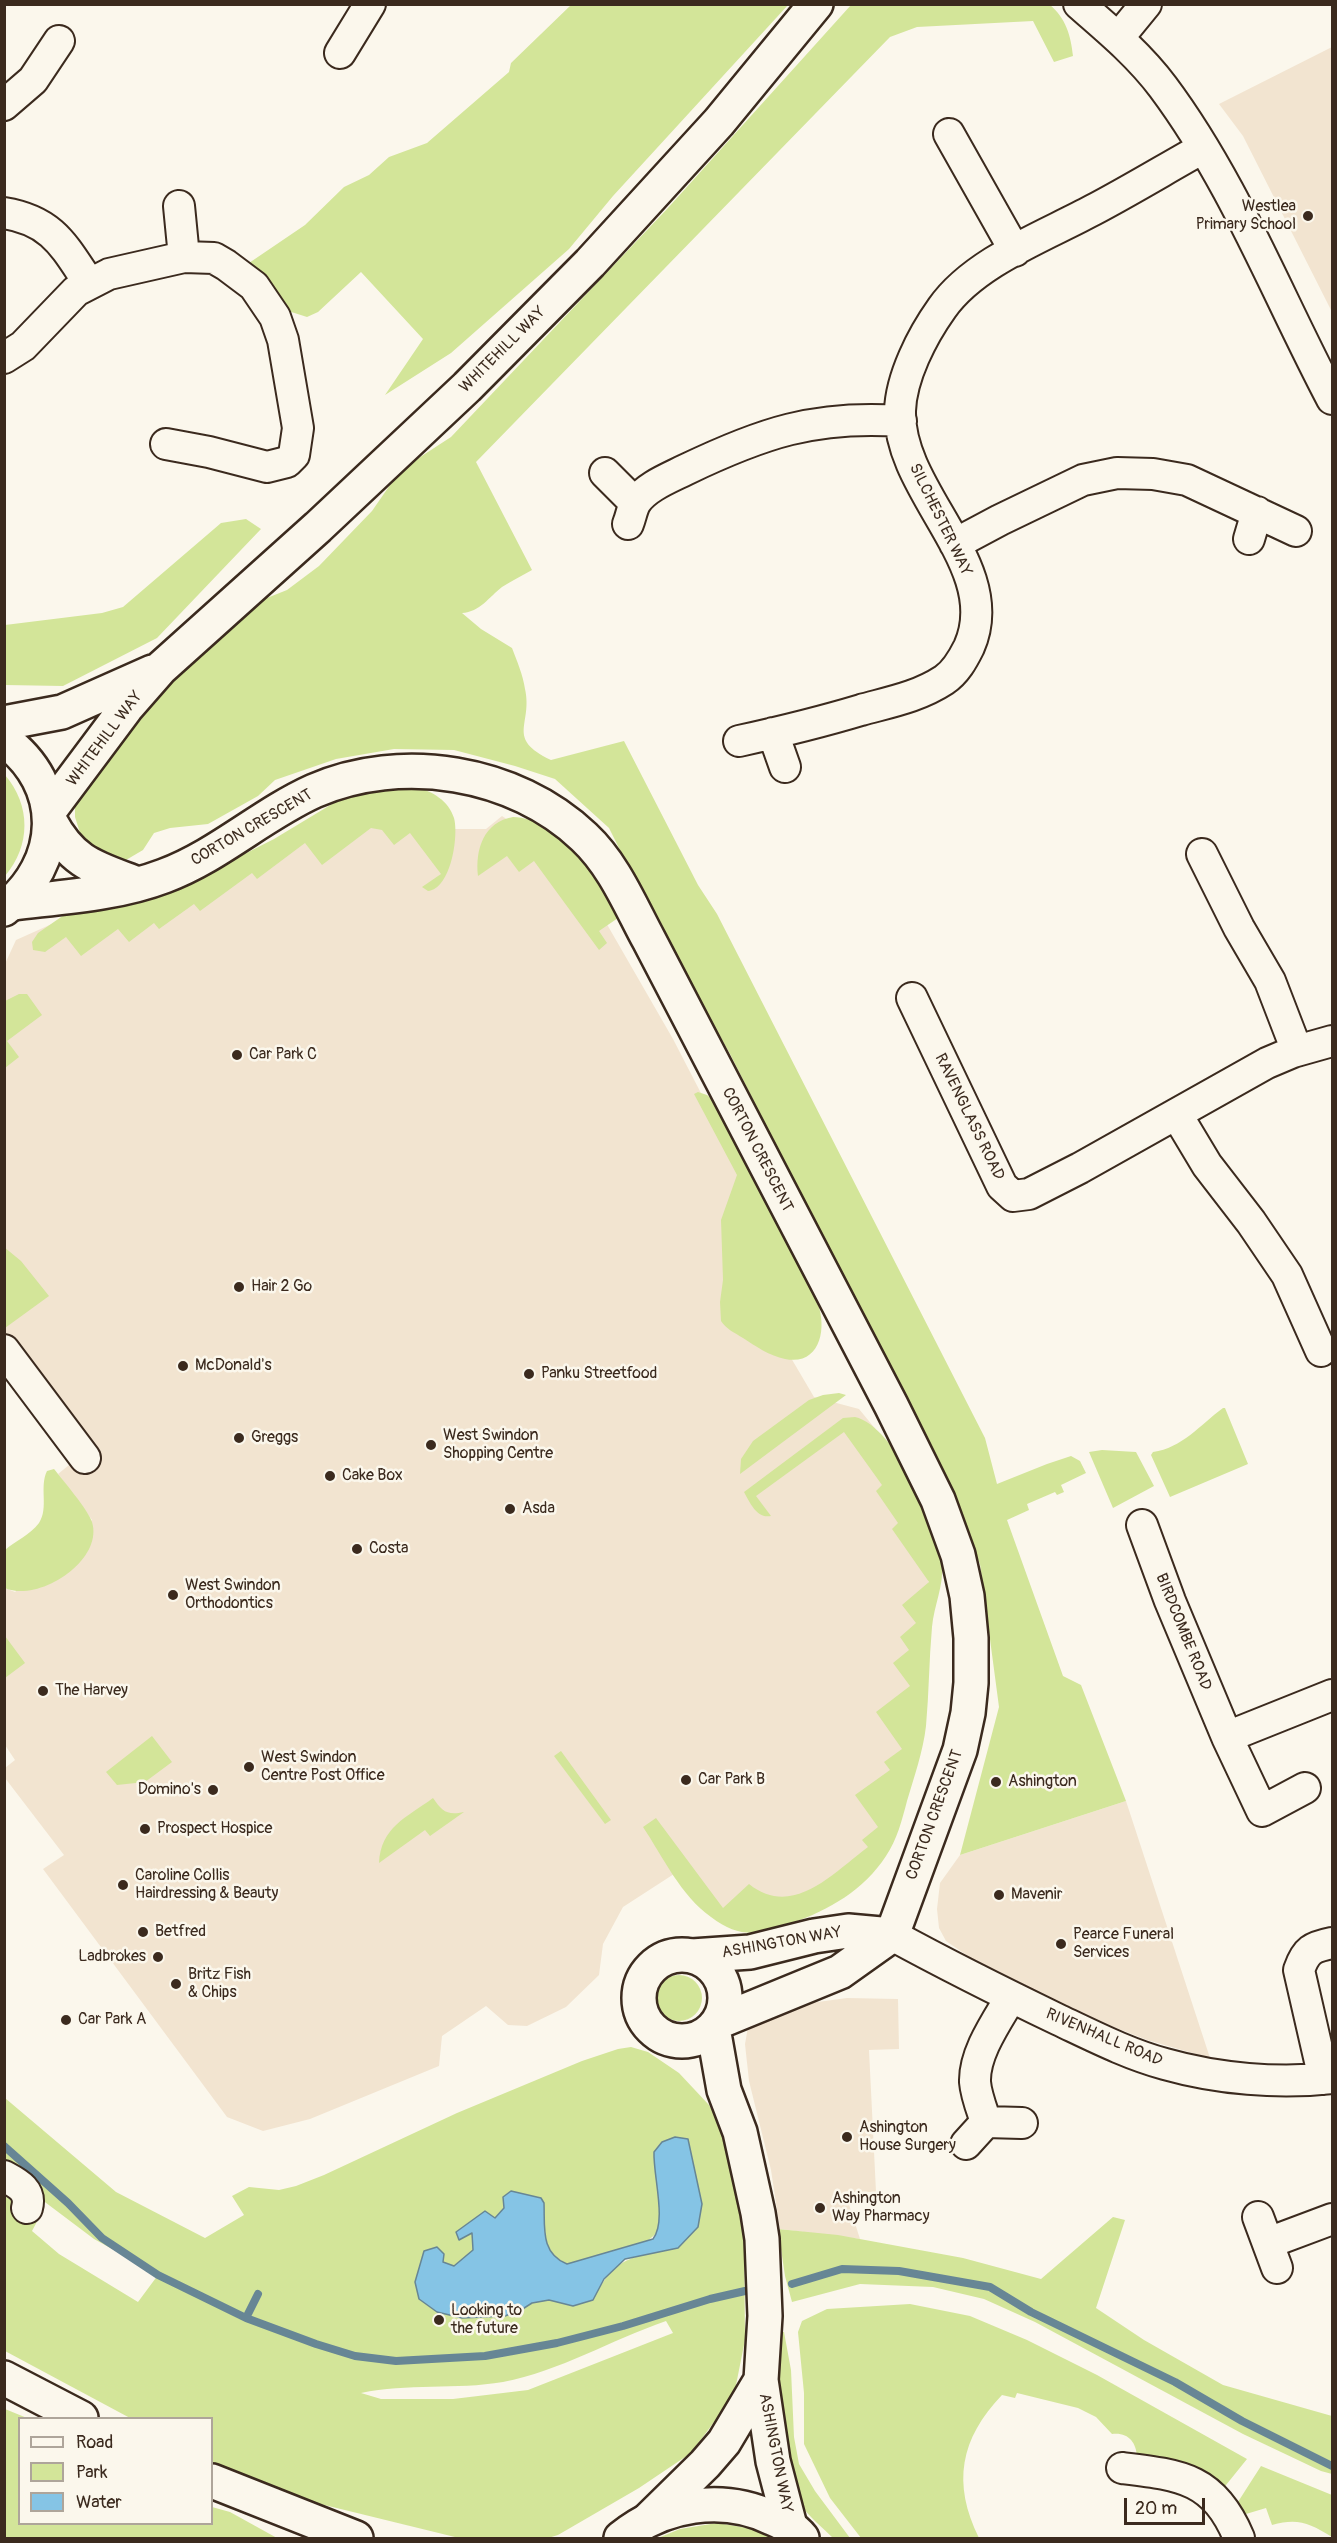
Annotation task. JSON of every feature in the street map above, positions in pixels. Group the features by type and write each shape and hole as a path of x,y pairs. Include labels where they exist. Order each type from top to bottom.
{"street":[{"path":"340,53 370,4"},
{"name":"WHITEHILL WAY","path":"50,816 126,708 161,668 318,527 451,402 590,263 719,122 816,4"},
{"path":"1079,4 1119,38 1162,86 1203,148 1234,203 1332,399"},
{"path":"1119,38 1146,4"},
{"path":"4,105 33,80 59,41"},
{"path":"949,134 1015,251"},
{"name":"SILCHESTER WAY","path":"739,741 914,696 947,678 955,670 971,641 976,609 968,571 915,471 901,421 902,395 907,378 932,324 943,306 986,267 1203,148"},
{"path":"179,206 184,257"},
{"path":"4,213 25,218 49,229 58,237 89,283"},
{"path":"4,358 23,346 76,291 89,283 131,268 184,257 214,258 254,286 275,317 290,377 298,428 297,445 294,455 286,462 267,467 166,444"},
{"path":"605,473 632,513 646,492 668,478 738,444 810,424 841,420 901,421"},
{"path":"955,544 1083,480 1117,473 1153,474 1187,480 1253,526 1296,531"},
{"name":"WHITEHILL WAY","path":"4,723 63,712 161,668"},
{"path":"773,734 786,767"},
{"path":"4,740 32,766 43,789 58,836 73,855 97,868 138,884"},
{"name":"CORTON CRESCENT","path":"7,908 138,884 187,867 312,792 361,777 416,772 475,777 528,798 552,812 584,836 608,866 658,958 891,1405 938,1500 958,1556 967,1596 971,1638 968,1713 960,1750 892,1935"},
{"path":"7,908 29,886 41,867 48,845 50,816"},
{"path":"1202,854 1239,928 1270,981 1297,1051"},
{"name":"RAVENGLASS ROAD","path":"912,998 1002,1186 1013,1197 1029,1194 1177,1115 1267,1063 1332,1041"},
{"path":"1177,1115 1207,1165 1251,1222 1287,1275 1321,1351"},
{"path":"4,1350 85,1458"},
{"name":"BIRDCOMBE ROAD","path":"1142,1525 1170,1601 1227,1737 1262,1810 1305,1788"},
{"path":"1227,1737 1332,1695"},
{"name":"ASHINGTON WAY","path":"692,1956 750,1952 814,1936 848,1931 892,1935"},
{"name":"ASHINGTON WAY","path":"796,2532 773,2461 761,2380 765,2329 762,2240 751,2174 740,2132 724,2090 715,2025 840,1972 892,1935"},
{"name":"RIVENHALL ROAD","path":"892,1935 1096,2037 1164,2064 1238,2078 1328,2079"},
{"path":"1328,2079 1299,1970 1304,1956 1316,1947 1332,1943"},
{"path":"678,1955 692,1956 705,1962 716,1971 723,1983 725,2005 715,2025 698,2038 681,2040 665,2037 647,2022 639,2001 640,1988 653,1966 664,1958 678,1955"},
{"path":"986,2122 975,2082 977,2068 987,2041 1011,1996"},
{"name":"ASHINGTON WAY","path":"681,2040 724,2090"},
{"path":"966,2144 986,2122 1022,2123"},
{"path":"4,2176 23,2188 28,2196 27,2208"},
{"path":"1268,2243 1332,2219"},
{"path":"4,2378 79,2417"},
{"name":"ASHINGTON WAY","path":"650,2518 724,2442 761,2380"},
{"path":"1122,2468 1168,2473 1184,2477 1202,2487 1224,2508 1239,2538"},
{"path":"213,2481 356,2538"},
{"path":"621,2538 650,2518 699,2505 718,2504 757,2511 796,2532"}],"shaded area":[{"name":"Westlea Primary School","path":"1332,47 1332,312 1243,136 1219,104"},
{"path":"430,810 451,829 486,829 502,816 526,832 597,907 673,1039 796,1277 784,1346 814,1397 859,1409 887,1443 930,1560 919,1743 886,1839 846,1886 723,1915 674,1874 623,1907 603,1944 599,1975 566,2007 527,2026 508,2025 486,2006 442,2036 439,2066 310,2119 263,2131 227,2117 43,1869 64,1855 5,1778 5,1768 15,1760 5,1745 5,1588 15,1592 92,1520 58,1474 85,1452 5,1340 4,966 16,940 54,923 159,904 304,827"},
{"path":"1126,1801 1210,2058 1147,2040 1063,2007 984,1967 946,1941 939,1928 937,1909 940,1883 960,1855"},
{"path":"847,1998 898,1999 899,2049 869,2050 876,2192 845,2192 860,2239 780,2229 771,2170 749,2081 745,2044 748,2027 752,2022 803,2004"}],"green space":[{"path":"1049,4 1060,15 1067,28 1073,56 1054,62 1033,21 917,27 890,37 476,462 532,570 502,587 479,607 462,613 481,629 512,648 521,673 527,701 525,737 529,745 537,752 551,760 624,741 698,885 717,914 985,1438 997,1484 1071,1456 1080,1461 1086,1473 1061,1485 1064,1492 1057,1495 1055,1492 1027,1504 1029,1510 1007,1520 1063,1676 1081,1685 1126,1801 960,1855 999,1707 980,1564 934,1457 730,1054 658,926 609,828 555,779 454,750 394,749 336,759 275,780 258,796 208,824 170,828 154,833 143,850 126,860 112,863 95,854 81,836 75,817 75,798 173,681 262,600 287,590 319,566 372,511 390,485 411,463 451,437 667,209 851,5"},
{"path":"571,5 788,5 613,196 569,249 451,353 385,395 423,339 361,272 318,312 307,317 282,309 253,275 249,263 305,225 344,187 369,175 389,157 427,143 509,72 511,63"},
{"path":"246,519 261,529 157,638 63,686 5,685 5,625 102,613 123,607 221,523"},
{"path":"5,775 20,799 24,825 20,852 5,876"},
{"path":"416,787 428,791 444,802 454,818 455,837 452,861 448,872 436,888 428,891 422,887 441,874 410,833 394,845 382,830 371,828 322,865 305,843 257,879 252,873 200,911 194,904 159,929 154,923 129,942 118,929 81,956 66,937 45,952 33,950 32,942 38,933 64,915 207,873 274,839 342,798 387,789"},
{"path":"513,817 530,820 562,839 590,870 601,887 618,918 599,931 607,943 599,950 534,861 519,872 507,856 478,876 480,847 488,831 503,820"},
{"path":"19,994 27,994 42,1015 7,1041 19,1057 5,1068 5,1001"},
{"path":"698,1092 714,1101 818,1304 822,1324 821,1334 818,1344 806,1357 797,1360 774,1356 731,1331 721,1321 720,1302 723,1280 721,1220 737,1175 694,1094"},
{"path":"4,1247 21,1261 49,1296 5,1328"},
{"path":"839,1393 846,1395 740,1474 741,1459 753,1441 809,1400"},
{"path":"1225,1408 1248,1464 1170,1497 1151,1455 1153,1452 1182,1441"},
{"path":"855,1417 870,1424 885,1438 899,1457 924,1503 939,1547 942,1572 932,1627 923,1745 896,1837 886,1856 867,1879 845,1897 806,1918 770,1930 741,1932 721,1924 700,1908 673,1875 643,1827 656,1818 723,1908 749,1884 765,1894 781,1897 797,1895 827,1879 868,1847 862,1840 878,1827 855,1795 890,1770 884,1762 902,1749 876,1712 910,1686 893,1663 909,1650 900,1637 916,1623 902,1605 929,1582 892,1529 898,1523 876,1491 882,1485 844,1432 756,1496 771,1516 758,1513 744,1492 843,1418"},
{"path":"1102,1450 1136,1452 1154,1486 1113,1508 1089,1452"},
{"path":"54,1469 90,1517 93,1537 88,1551 78,1564 50,1584 34,1590 19,1591 5,1588 5,1550 39,1523 43,1511 45,1477 47,1471"},
{"path":"5,1636 25,1663 5,1678"},
{"path":"152,1736 172,1762 145,1782 117,1785 106,1772"},
{"path":"561,1751 611,1820 605,1824 554,1756"},
{"path":"433,1798 449,1813 464,1812 430,1836 425,1830 379,1863 384,1840 390,1832 397,1824"},
{"path":"684,1975 696,1981 701,1989 701,2007 696,2015 688,2020 674,2021 666,2018 659,2011 656,1993 659,1985 666,1978"},
{"path":"631,2047 648,2052 679,2073 709,2105 720,2126 729,2155 744,2232 745,2340 734,2395 691,2453 639,2488 558,2535 548,2538 459,2538 304,2500 213,2463 213,2417 128,2417 5,2351 4,2196 41,2214 32,2231 59,2254 138,2302 158,2275 163,2277 94,2239 5,2172 5,2098 116,2192 205,2238 244,2215 232,2196 249,2187 279,2190 296,2186 457,2113 582,2061","holes":["675,2137 678,2248 637,2257 618,2266 609,2274 593,2300 573,2306 549,2300 532,2303 505,2316 484,2317 424,2251 444,2254 442,2262 454,2266 473,2250 472,2232 495,2218 504,2208 544,2203 548,2246 559,2259 568,2264 645,2243 658,2232 660,2218 654,2152 662,2142","666,2321 673,2333 528,2390 453,2399 381,2399 361,2393 396,2388 467,2386 503,2382 565,2363"]},
{"path":"1113,2217 1125,2220 1096,2308 1144,2340 1223,2385 1332,2416 1332,2474 1243,2434 1035,2322 984,2299 933,2287 860,2284 792,2302 785,2276 778,2229 838,2235 963,2258 1041,2279"},
{"path":"910,2304 970,2316 1027,2340 1097,2375 1247,2459 1222,2490 1137,2456 1133,2442 1127,2436 1112,2434 1096,2417 1078,2408 1017,2393 1015,2398 1002,2395 977,2428 969,2445 965,2462 963,2480 965,2499 979,2538 861,2538 830,2498 804,2444 804,2393 798,2332 802,2321 827,2309"},
{"path":"778,2332 784,2332 791,2370 794,2437 799,2464 815,2491 850,2538 833,2538 804,2509 793,2488 780,2421"},
{"path":"5,2409 25,2417 18,2417 18,2525 213,2525 213,2507 230,2512 277,2538 5,2538"},
{"path":"1261,2466 1332,2495 1332,2537 1303,2523 1289,2522 1272,2525 1266,2508 1246,2514 1236,2505"},
{"path":"717,2523 754,2529 773,2538 658,2538 680,2529"}],"water":[{"path":"675,2137 688,2139 702,2204 698,2227 678,2248 625,2259 604,2279 593,2300 573,2306 549,2300 532,2303 505,2316 462,2318 437,2312 419,2299 415,2282 424,2251 437,2247 444,2254 443,2262 454,2266 473,2250 472,2233 459,2240 456,2232 485,2211 495,2218 504,2208 503,2197 511,2191 541,2198 544,2203 548,2246 558,2259 567,2264 653,2239 659,2221 654,2152 662,2142"}],"waterway":[{"path":"4,2146 68,2203 102,2238 158,2275 246,2318 355,2356 396,2361 485,2356 557,2343 745,2291"},
{"path":"792,2284 842,2269 899,2271 990,2287 1031,2312 1175,2382 1242,2421 1332,2466"},
{"path":"246,2318 258,2294"}],"place":[{"name":"Westlea Primary School","path":"1308,216"},
{"name":"Car Park C","path":"237,1055"},
{"name":"Hair 2 Go","path":"239,1287"},
{"name":"McDonald's","path":"183,1366"},
{"name":"Panku Streetfood","path":"529,1374"},
{"name":"Greggs","path":"239,1438"},
{"name":"West Swindon Shopping Centre","path":"431,1445"},
{"name":"Cake Box","path":"330,1476"},
{"name":"Asda","path":"510,1509"},
{"name":"Costa","path":"357,1549"},
{"name":"West Swindon Orthodontics","path":"173,1595"},
{"name":"The Harvey","path":"43,1691"},
{"name":"West Swindon Centre Post Office","path":"249,1767"},
{"name":"Car Park B","path":"686,1780"},
{"name":"Ashington","path":"996,1782"},
{"name":"Domino's","path":"213,1790"},
{"name":"Prospect Hospice","path":"145,1829"},
{"name":"Caroline Collis Hairdressing & Beauty","path":"123,1885"},
{"name":"Mavenir","path":"999,1895"},
{"name":"Betfred","path":"143,1932"},
{"name":"Pearce Funeral Services","path":"1061,1944"},
{"name":"Ladbrokes","path":"158,1957"},
{"name":"Britz Fish & Chips","path":"176,1984"},
{"name":"Car Park A","path":"66,2020"},
{"name":"Ashington House Surgery","path":"847,2137"},
{"name":"Ashington Way Pharmacy","path":"820,2208"},
{"name":"Looking to the future","path":"439,2320"}]}
